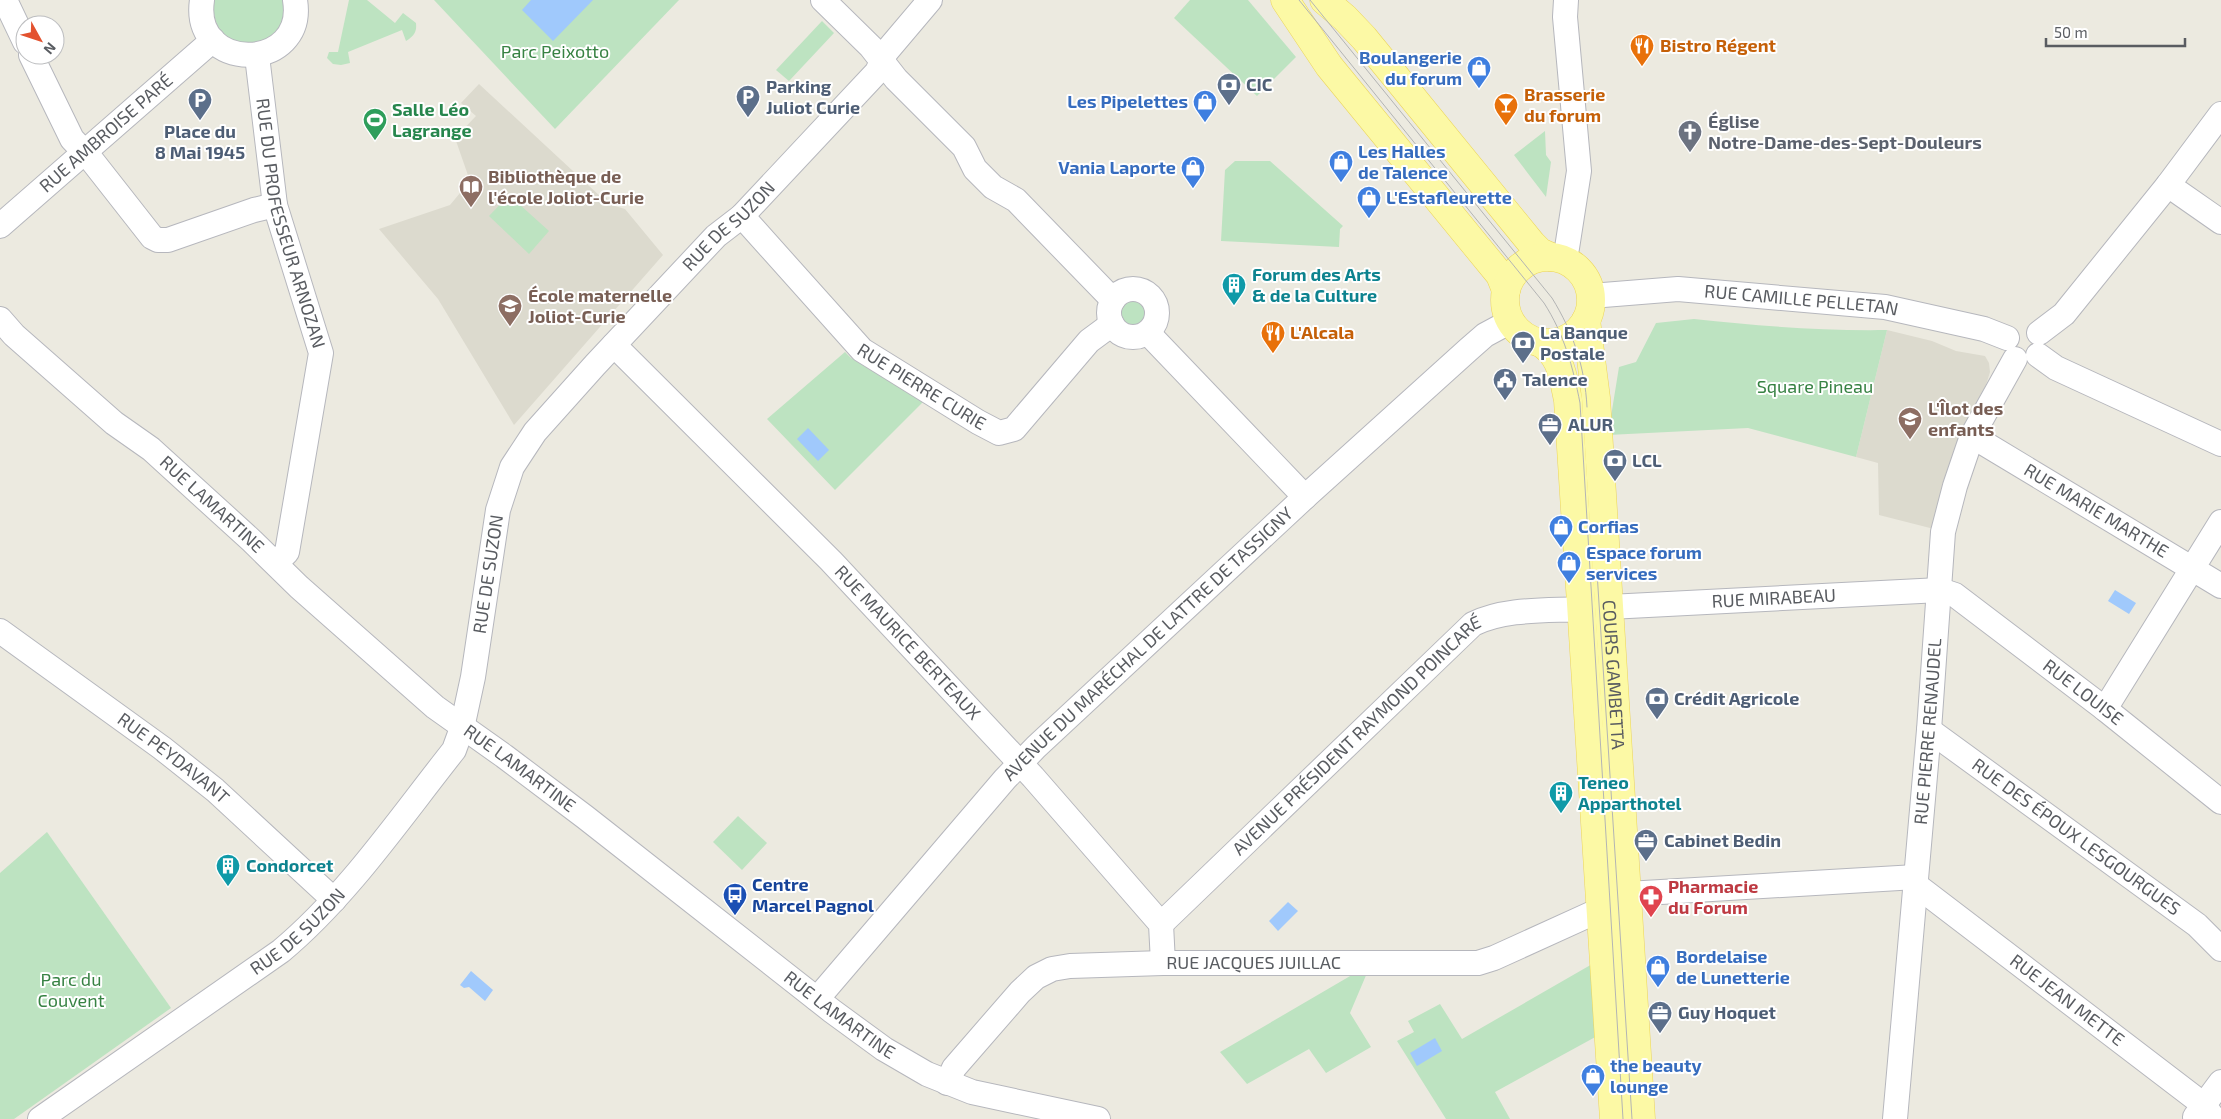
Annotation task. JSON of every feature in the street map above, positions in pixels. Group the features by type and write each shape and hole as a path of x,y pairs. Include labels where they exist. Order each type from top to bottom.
{"main road":[{"path":"1285,0 1329,66 1500,275 1506,290"},
{"path":"1324,0 1364,38 1532,244 1540,252 1557,258 1573,265 1582,274 1588,284 1588,308 1579,329 1563,340 1539,342 1522,334 1511,321 1505,301 1506,290 1510,279 1525,264 1542,257 1557,258"},
{"name":"COURS GAMBETTA","path":"1588,308 1596,398 1641,1119"},
{"name":"COURS GAMBETTA","path":"1539,342 1554,354 1561,370 1568,400 1614,1119"}],"street":[{"path":"5,0 15,21"},
{"path":"202,0 202,19 212,40 225,50 240,56 256,56 276,47 291,31 296,17 295,0"},
{"path":"823,0 871,47 896,79 964,147 975,169 993,187 1016,200 1113,300"},
{"name":"RUE DE SUZON","path":"40,1119 281,951 310,927 334,900 454,750 462,728 473,677 498,510 512,467 535,432 614,345 716,236 742,216 877,72 886,52 930,0"},
{"path":"1557,258 1567,248 1579,170 1565,17 1566,0"},
{"name":"RUE AMBROISE PARÉ","path":"0,226 212,40"},
{"name":"RUE DU PROFESSEUR ARNOZAN","path":"256,56 275,205 321,353 288,552 276,563"},
{"path":"36,65 72,139 146,232 158,240 168,240 254,210 275,205"},
{"path":"2025,346 2064,314 2168,185 2221,114"},
{"path":"2168,185 2221,222"},
{"name":"RUE PIERRE CURIE","path":"742,216 862,350 991,430 999,433 1014,429 1089,341 1112,324"},
{"name":"RUE CAMILLE PELLETAN","path":"1588,308 1678,289 1885,307 1984,329 2025,346 2056,368 2221,444"},
{"path":"1125,290 1140,290 1147,293 1157,305 1158,313 1153,328 1140,337 1124,336 1112,324 1109,316 1113,300 1125,290"},
{"name":"RUE LAMARTINE","path":"0,319 14,335 114,423 151,449 276,563 306,593 435,707 585,817 817,999 884,1049 947,1084 980,1094 1098,1119"},
{"name":"AVENUE DU MARÉCHAL DE LATTRE DE TASSIGNY","path":"817,999 1020,763 1305,497 1474,344 1485,335 1511,321"},
{"path":"1148,333 1305,497"},
{"name":"RUE MAURICE BERTEAUX","path":"614,345 831,561 1020,763 1162,924"},
{"name":"RUE PIERRE RENAUDEL","path":"1895,1119 1930,730 1943,532 1955,486 1972,436 2025,346"},
{"name":"RUE MARIE MARTHE","path":"1972,436 2221,586"},
{"path":"2105,709 2221,522"},
{"name":"RUE MIRABEAU","path":"1609,608 1940,590"},
{"name":"RUE LOUISE","path":"1940,590 1955,595 2105,709 2221,802"},
{"name":"AVENUE PRÉSIDENT RAYMOND POINCARÉ","path":"1162,924 1474,624 1486,617 1502,614 1582,609"},
{"name":"RUE PEYDAVANT","path":"0,631 162,748 215,790 334,900"},
{"name":"RUE DES ÉPOUX LESGOURGUES","path":"1930,730 2197,925 2221,948"},
{"path":"1627,894 1916,881"},
{"name":"RUE JEAN METTE","path":"1916,881 2204,1114"},
{"name":"RUE JACQUES JUILLAC","path":"947,1084 954,1068 1020,992 1036,977 1052,969 1070,966 1163,963 1478,963 1494,958 1601,909 1627,894"},
{"path":"1162,924 1163,963"},
{"path":"2204,1114 2221,1082"}],"shaded area":[{"path":"479,84 601,197 603,195 615,206 625,209 663,255 514,425 438,299 379,229 450,205 470,181 455,138 476,116 461,103"},
{"name":"L'Îlot des enfants","path":"1887,330 1932,341 1956,351 1985,356 1989,363 1990,372 1986,385 1965,423 1943,482 1934,529 1879,515 1878,463 1856,457"}],"green space":[{"path":"213,0 288,0 288,16 270,41 239,44 226,37 218,27 214,14"},
{"path":"349,0 367,0 395,23 403,13 416,23 414,34 406,41 402,30 348,52 350,63 333,64 327,58 329,52 338,52"},
{"name":"Parc Peixotto","path":"434,0 679,0 555,129"},
{"path":"1190,0 1248,0 1296,57 1257,96 1174,18"},
{"path":"822,21 834,33 789,81 776,70"},
{"path":"1545,131 1546,155 1551,162 1546,197 1514,155"},
{"path":"1235,161 1270,161 1343,226 1340,229 1339,247 1221,241 1225,170"},
{"path":"509,195 549,231 529,254 489,216"},
{"path":"1134,296 1145,301 1150,312 1145,323 1134,328 1123,323 1118,312 1123,301"},
{"name":"Square Pineau","path":"1694,319 1790,328 1887,330 1856,457 1748,428 1608,435 1619,367 1636,362 1656,323"},
{"path":"845,352 851,358 923,402 835,490 767,419"},
{"path":"738,816 767,843 742,870 713,842"},
{"name":"Parc du Couvent","path":"47,832 171,1008 14,1119 0,1119 0,873"},
{"path":"1594,963 1599,1035 1495,1092 1510,1119 1446,1119 1397,1041 1414,1032 1408,1021 1440,1004 1462,1039"},
{"path":"1357,972 1367,973 1350,1013 1371,1047 1326,1073 1309,1049 1247,1084 1220,1052"}],"water":[{"path":"531,0 593,0 553,41 522,10"},
{"path":"808,428 829,450 818,461 797,439"},
{"path":"2115,590 2136,603 2129,614 2108,601"},
{"path":"1288,902 1298,911 1278,931 1269,921"},
{"path":"471,971 493,990 485,1001 469,987 464,988 460,985"},
{"path":"1435,1038 1442,1051 1417,1066 1410,1053"}],"tram line":[{"path":"1299,0 1544,303 1557,327 1571,364 1580,403 1623,1119"},
{"path":"1310,0 1552,298 1577,350 1584,378 1587,407"},
{"path":"1597,572 1632,1119"}],"place":[{"name":"Bistro Régent","path":"1642,67"},
{"name":"Boulangerie du forum","path":"1479,89"},
{"name":"CIC","path":"1229,106"},
{"name":"Parking Juliot Curie","path":"748,118"},
{"name":"Place du 8 Mai 1945","path":"200,121"},
{"name":"Les Pipelettes","path":"1205,123"},
{"name":"Brasserie du forum","path":"1506,126"},
{"name":"Salle Léo Lagrange","path":"375,141"},
{"name":"Église Notre-Dame-des-Sept-Douleurs","path":"1690,153"},
{"name":"Les Halles de Talence","path":"1341,183"},
{"name":"Vania Laporte","path":"1193,189"},
{"name":"Bibliothèque de l'école Joliot-Curie","path":"471,208"},
{"name":"L'Estafleurette","path":"1369,219"},
{"name":"Forum des Arts & de la Culture","path":"1234,306"},
{"name":"École maternelle Joliot-Curie","path":"510,327"},
{"name":"L'Alcala","path":"1273,354"},
{"name":"La Banque Postale","path":"1523,364"},
{"name":"Talence","path":"1505,401"},
{"name":"L'Îlot des enfants","path":"1910,440"},
{"name":"ALUR","path":"1550,446"},
{"name":"LCL","path":"1615,482"},
{"name":"Corfias","path":"1561,548"},
{"name":"Espace forum services","path":"1569,584"},
{"name":"Crédit Agricole","path":"1657,720"},
{"name":"Teneo Apparthotel","path":"1561,814"},
{"name":"Cabinet Bedin","path":"1646,862"},
{"name":"Condorcet","path":"228,887"},
{"name":"Centre Marcel Pagnol","path":"735,916"},
{"name":"Pharmacie du Forum","path":"1651,918"},
{"name":"Bordelaise de Lunetterie","path":"1658,988"},
{"name":"Guy Hoquet","path":"1660,1034"},
{"name":"the beauty lounge","path":"1593,1097"}]}
